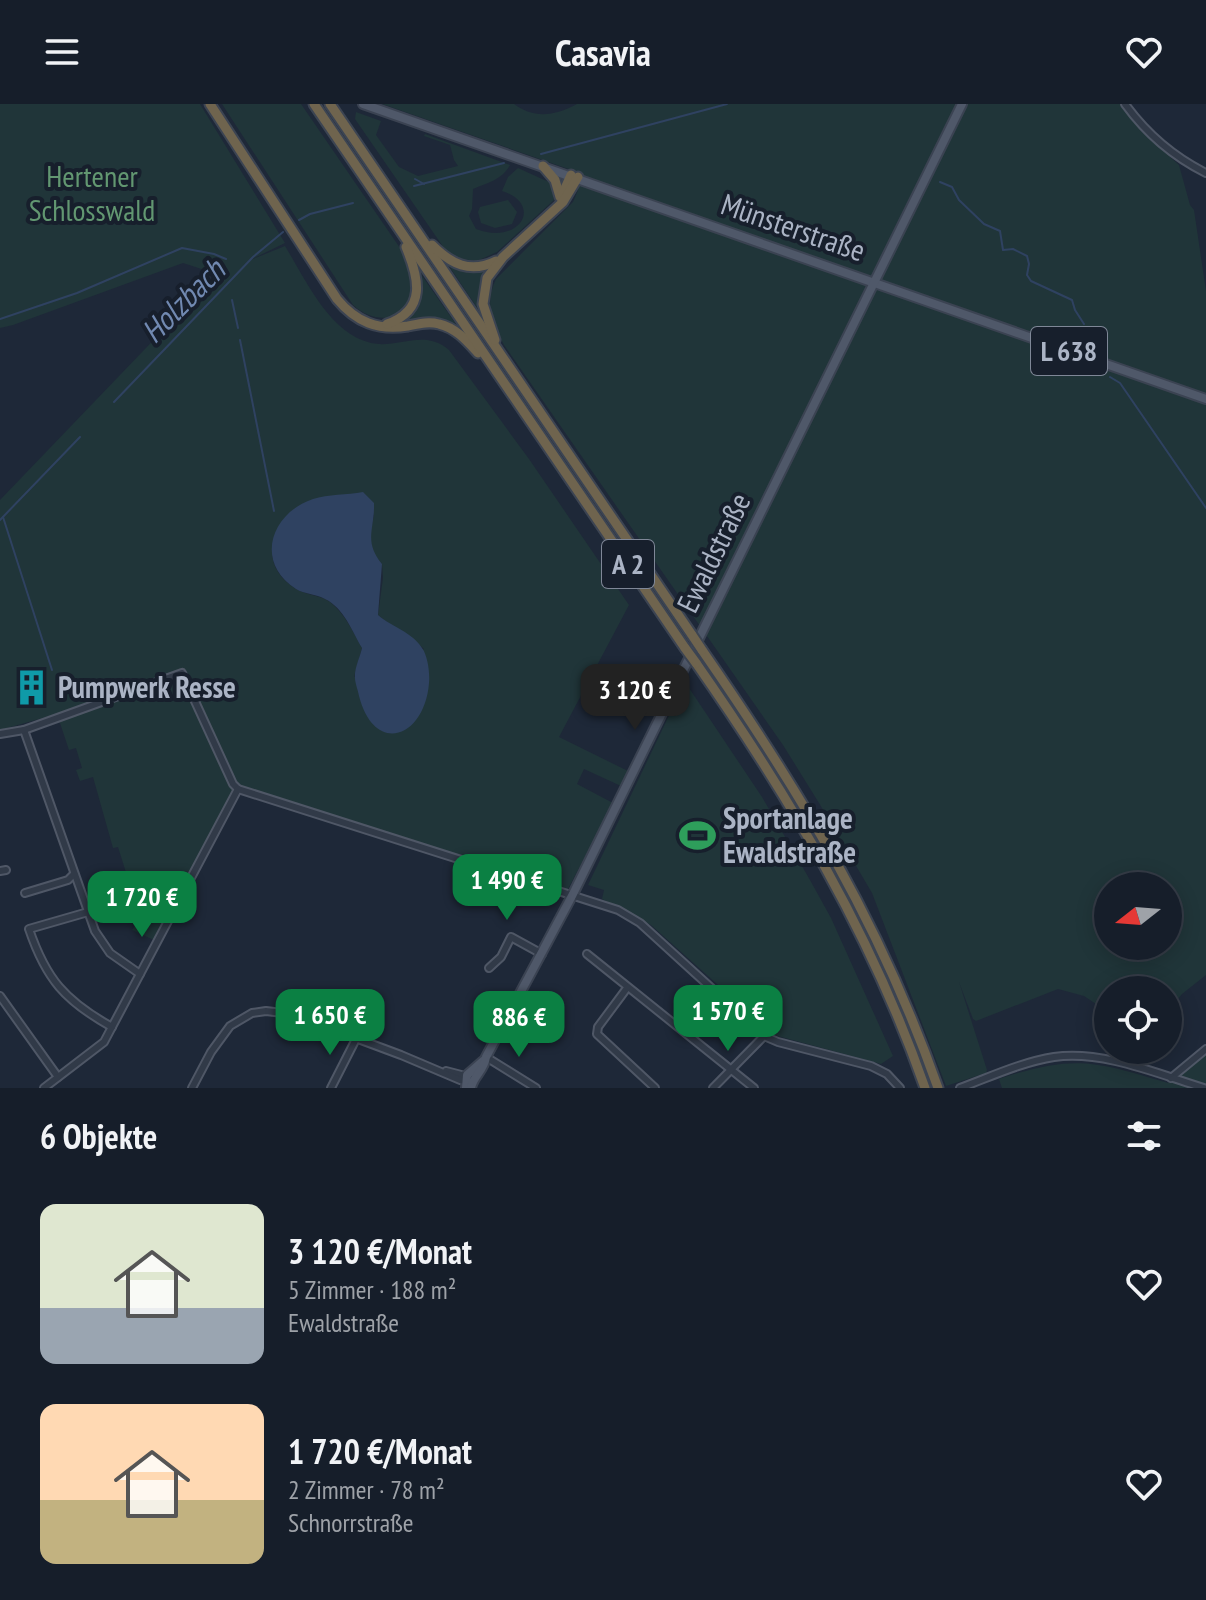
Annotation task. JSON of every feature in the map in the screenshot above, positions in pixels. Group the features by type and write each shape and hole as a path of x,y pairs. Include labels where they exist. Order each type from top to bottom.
{"highway":[{"path":"210,104 337,299 355,318 377,326 426,323 448,327 461,335 506,386"},
{"name":"A 2","path":"314,104 761,758 825,863 892,1000 925,1088"},
{"name":"A 2","path":"332,106 772,751 859,900 903,995 938,1088"},
{"path":"543,166 557,184 560,199"},
{"path":"547,216 575,176"},
{"path":"507,365 487,322 483,304 487,278 503,257 563,202 575,176"},
{"path":"377,326 402,317 417,294 415,268 394,222"},
{"path":"414,227 440,254 462,266 479,267 503,257"}],"main road":[{"name":"Münsterstraße","path":"363,104 1206,399"},
{"name":"Ewaldstraße","path":"468,1082 486,1057 573,894 962,104"}],"street":[{"path":"1125,104 1138,122 1167,148 1206,173"},
{"path":"0,734 24,730 182,673 238,789 618,910 640,923 764,1036 871,1066 887,1074 900,1088"},
{"path":"24,730 95,931 110,953 140,974"},
{"path":"44,1088 98,1048 112,1027 238,789"},
{"path":"25,893 68,880 74,874"},
{"path":"88,912 29,929 43,965 60,991 87,1013 112,1027"},
{"path":"489,968 501,957 511,937 542,954"},
{"path":"587,954 754,1088"},
{"path":"627,988 598,1027 597,1034 655,1088"},
{"path":"0,996 58,1077"},
{"path":"192,1088 230,1026 252,1013 278,1011 468,1082"},
{"path":"713,1088 764,1036"},
{"path":"331,1088 356,1039"},
{"path":"1171,1078 1206,1049"},
{"path":"960,1088 1031,1063 1067,1056 1098,1058 1204,1088"},
{"path":"486,1057 536,1088"}],"green space":[{"name":"Hertener Schlosswald","path":"0,104 200,104 285,243 248,261 285,246 320,304 356,337 381,344 430,340 449,350 529,459 629,605 559,737 628,771 621,786 584,769 577,784 613,803 568,889 239,786 154,940 132,930 137,923 132,902 135,901 118,847 113,848 93,777 80,781 76,770 82,768 76,748 69,750 57,714 0,730 0,500 217,274 183,263 0,328","holes":["345,495 374,515 370,534 372,552 382,564 383,578 378,615 424,649 354,677 362,648 348,624 330,602 300,591 287,582 276,568 272,552 286,517 308,502"]},
{"path":"222,104 301,104 409,261 414,286 406,307 391,317 381,318 362,312 353,305"},
{"path":"382,104 514,104 529,112 545,114 577,104 1120,104 1142,132 1179,165 1194,210 1206,291 1206,975 1182,994 1182,976 1094,976 1094,1003 1084,996 1058,989 976,1021 959,982 987,1070 986,1073 946,1086 872,893 819,803 783,745 504,345 496,328 490,296 496,279 573,202 580,173"},
{"path":"356,112 381,121 376,135 399,167 418,176 458,166 450,145 425,134 510,165 498,178 473,189 469,216 476,229 491,233 505,232 521,221 524,213 522,205 515,197 502,191 508,177 518,168 551,183 554,200 497,252 477,261 460,259 446,251 355,119"},
{"path":"508,200 517,212 512,224 495,228 481,223 480,207"},
{"path":"447,263 492,265 482,315"},
{"path":"419,273 460,330 453,327 397,325 407,315"},
{"name":"Sportanlage Ewaldstraße","path":"685,682 762,797 831,918 893,1056 881,1064 774,1035 651,925 602,899 604,890 588,885"},
{"path":"1206,1054 1206,1088 1002,1088 999,1079 1047,1066 1084,1063 1168,1083"}],"water":[{"path":"363,492 374,503 371,541 382,564 378,615 418,642 428,665 426,702 419,716 398,733 387,733 376,727 366,715 355,678 362,648 342,614 332,603 299,591 283,578 275,566 272,552 278,527 298,506 319,497"}],"waterway":[{"name":"Holzbach","path":"541,154 727,104"},
{"name":"Holzbach","path":"414,186 504,163"},
{"name":"Holzbach","path":"415,179 424,184"},
{"path":"940,182 952,187 959,200 984,224 1000,231 1003,250 1013,249 1027,256 1027,275 1031,281 1072,300 1084,324"},
{"name":"Holzbach","path":"299,220 310,214 353,203"},
{"name":"Holzbach","path":"114,402 253,257 283,232"},
{"path":"0,319 77,293 182,248 226,259"},
{"path":"232,300 238,328"},
{"path":"1089,331 1095,347"},
{"path":"240,340 274,511"},
{"path":"1110,377 1120,383 1206,508"},
{"name":"Holzbach","path":"0,520 80,437"},
{"path":"3,517 52,670"}],"place":[{"name":"Pumpwerk Resse","path":"32,688"},
{"name":"Sportanlage Ewaldstraße","path":"697,836"}]}
